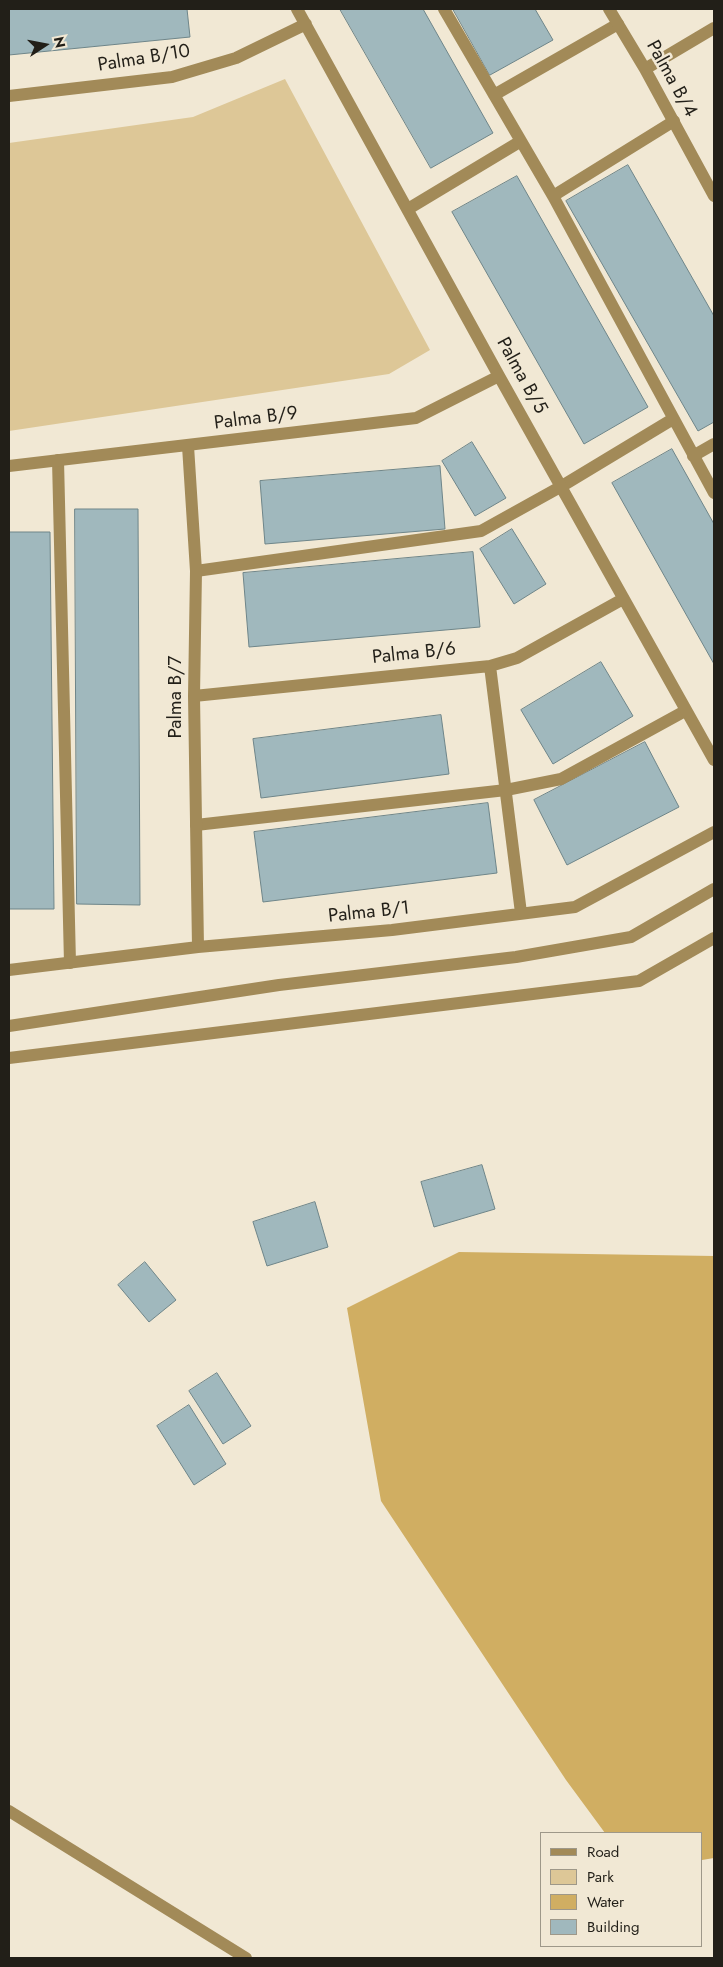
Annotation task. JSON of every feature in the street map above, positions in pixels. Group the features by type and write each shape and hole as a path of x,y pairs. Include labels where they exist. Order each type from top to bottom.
{"street":[{"name":"Palma B/5","path":"297,9 685,711 714,760"},
{"path":"444,9 553,196 714,494"},
{"name":"Palma B/4","path":"609,9 645,69 714,196"},
{"name":"Palma B/10","path":"9,96 172,77 236,58 306,24"},
{"path":"494,95 618,24"},
{"path":"645,69 714,28"},
{"path":"553,196 674,121"},
{"path":"408,209 521,141"},
{"name":"Palma B/9","path":"9,466 416,418 499,376"},
{"path":"196,571 481,531 562,486 674,419"},
{"path":"693,456 714,444"},
{"name":"Palma B/7","path":"188,446 196,571 194,696 198,947"},
{"path":"58,460 70,963"},
{"name":"Palma B/6","path":"194,696 490,666 517,658 623,599"},
{"path":"490,666 521,913"},
{"path":"196,825 506,790 561,779 685,711"},
{"name":"Palma B/1","path":"9,970 198,947 392,930 575,907 714,832"},
{"path":"9,1026 280,986 516,957 631,937 714,889"},
{"path":"9,1058 639,981 714,938"},
{"path":"9,1811 246,1958"}],"green space":[{"path":"285,79 430,350 389,374 9,431 9,143 193,117"}],"water":[{"path":"459,1252 714,1256 714,1858 703,1860 703,1832 604,1832 566,1780 381,1501 347,1308"}],"building":[{"path":"9,9 187,9 190,37 9,55"},
{"path":"340,9 423,9 493,133 431,168"},
{"path":"453,9 535,9 553,40 490,75"},
{"path":"628,165 714,316 714,422 698,431 566,201"},
{"path":"517,176 648,407 584,444 452,212"},
{"path":"472,442 506,498 475,516 442,461"},
{"path":"672,449 714,524 714,664 612,483"},
{"path":"440,466 445,529 265,544 260,481"},
{"path":"75,509 138,509 140,905 77,904"},
{"path":"512,529 546,584 514,604 480,549"},
{"path":"9,532 50,532 54,909 9,909"},
{"path":"473,552 480,627 249,647 243,573"},
{"path":"601,662 633,716 553,764 521,710"},
{"path":"441,715 449,774 261,798 253,739"},
{"path":"645,742 679,807 567,865 534,800"},
{"path":"488,803 497,873 263,902 254,832"},
{"path":"482,1165 495,1209 434,1227 421,1182"},
{"path":"315,1202 328,1247 267,1266 253,1222"},
{"path":"145,1262 176,1300 149,1322 118,1285"},
{"path":"217,1373 251,1426 223,1444 189,1391"},
{"path":"189,1405 226,1464 194,1485 157,1426"}]}
